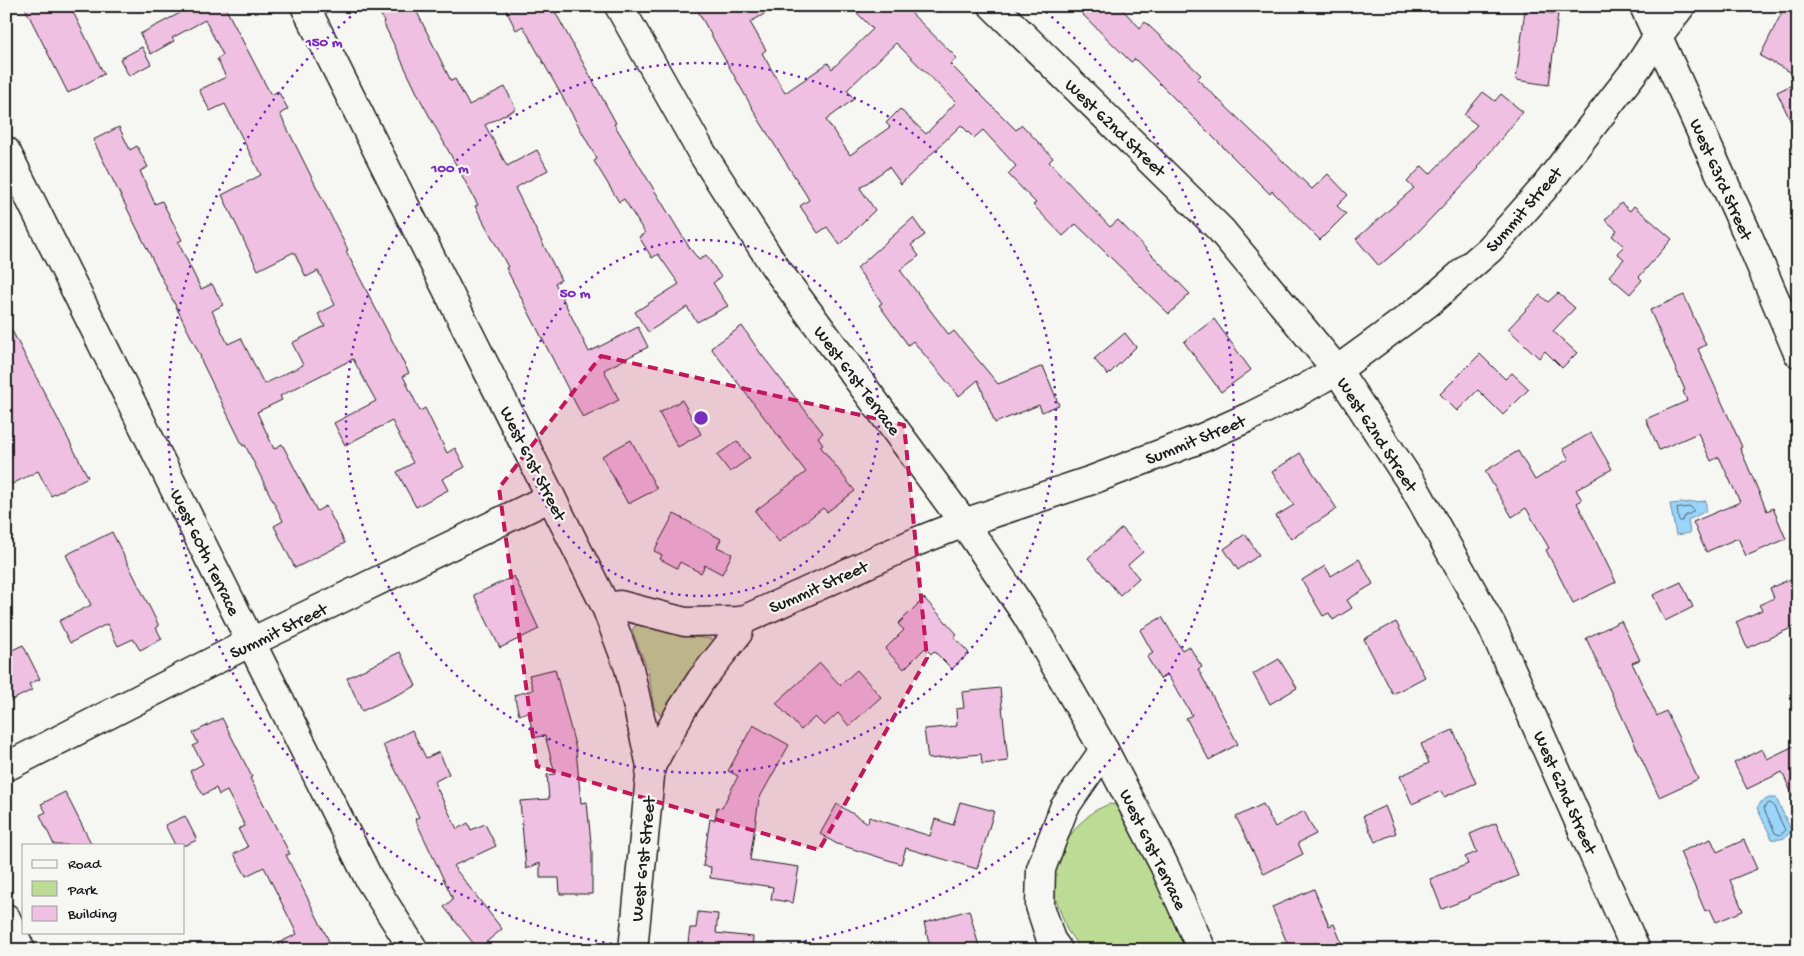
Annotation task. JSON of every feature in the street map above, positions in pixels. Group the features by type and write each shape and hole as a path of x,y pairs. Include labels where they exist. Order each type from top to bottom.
{"street":[{"name":"West 61st Street","path":"305,6 606,606 629,668 651,766 633,950"},
{"name":"West 61st Terrace","path":"619,6 702,153 775,267 964,523 1028,616 1104,750 1164,865 1202,950"},
{"name":"West 62nd Street","path":"993,6 1221,230 1337,370 1414,487 1492,626 1636,950"},
{"name":"West 63rd Street","path":"1644,6 1746,231 1798,353"},
{"name":"Summit Street","path":"741,621 876,560 964,523 1092,480 1202,438 1250,417 1337,370 1428,303 1490,249 1544,188 1640,64 1681,6"},
{"name":"West 60th Terrace","path":"6,151 369,879 414,950"},
{"name":"Summit Street","path":"6,767 251,642 551,497"},
{"path":"606,606 620,605 685,622 741,621 738,633 701,680 681,711 651,766"},
{"path":"1058,950 1051,940 1040,906 1041,869 1064,808 1104,750"},
{"path":"6,918 21,950"}],"highlighted area":[{"path":"601,356 904,425 927,658 819,850 537,766 499,488"}],"green space":[{"path":"641,624 676,635 711,639 716,642 667,713 660,714 654,708 648,671 632,630 636,625"},
{"path":"1109,804 1117,805 1125,814 1192,950 1081,950 1067,930 1055,897 1054,875 1063,846 1077,826 1094,811"}],"water":[{"path":"1706,501 1706,511 1688,520 1690,533 1676,535 1670,504"},
{"path":"1769,798 1776,798 1791,830 1783,838 1772,839 1757,808 1761,802"}],"building":[{"path":"24,6 70,6 104,74 68,93"},
{"path":"176,6 231,6 226,9 271,95 278,91 288,109 280,114 348,250 346,251 409,373 403,376 420,411 425,408 447,453 455,448 465,467 442,479 448,490 416,507 397,472 413,463 392,421 345,445 334,423 376,401 353,359 280,396 282,400 257,412 274,449 282,444 317,511 326,506 345,543 295,568 274,526 283,521 245,445 243,446 93,140 119,127 130,150 137,146 148,167 140,171 155,204 162,201 182,240 178,242 201,289 212,284 223,305 212,311 228,344 241,338 264,384 303,365 292,343 325,326 318,314 335,305 318,271 306,277 294,252 258,270 222,195 261,175 225,104 210,111 199,90 226,77 217,59 223,55 205,20 172,38 174,41 151,54 140,34 180,13"},
{"path":"377,6 414,6 451,81 455,79 469,105 505,87 516,109 485,125 507,166 537,150 548,170 515,188 561,280 555,283 589,352 638,327 648,347 604,370 619,400 583,418 506,268 508,267 475,206 478,205 419,97"},
{"path":"504,6 562,6 554,10 616,123 614,124 689,247 699,260 706,255 721,277 713,283 728,306 697,322 687,307 648,332 635,312 679,284 658,254 652,258 639,237 645,233 624,199 619,202 594,161 597,159 523,26 516,30"},
{"path":"695,6 779,6 750,22 766,50 762,53 785,93 828,63 832,69 873,29 850,6 904,6 957,58 950,64 1016,130 1022,125 1053,158 1049,162 1110,227 1118,220 1190,294 1169,314 1076,224 1063,236 1033,205 1036,203 1008,174 1016,166 983,130 974,138 961,125 901,184 889,167 860,188 875,210 840,245 827,227 818,233 800,206 809,200 759,120","holes":["896,43 956,102 926,134 900,109 886,123 890,127 850,155 826,120 854,99 847,90"]},
{"path":"1074,6 1119,6 1140,28 1145,22 1201,75 1197,79 1312,189 1328,174 1348,195 1337,206 1346,214 1320,240 1272,191 1270,194 1135,59 1131,62"},
{"path":"1785,6 1798,6 1798,76 1760,56"},
{"path":"1525,10 1558,14 1549,85 1516,80"},
{"path":"142,47 151,64 129,76 120,59"},
{"path":"1798,82 1798,137 1777,92"},
{"path":"1483,92 1495,101 1501,94 1523,112 1479,168 1416,234 1379,266 1356,239 1414,188 1407,182 1422,166 1430,174 1477,125 1464,115"},
{"path":"1621,203 1630,211 1634,206 1672,239 1639,277 1642,280 1630,294 1609,276 1624,259 1617,253 1624,246 1612,236 1617,230 1605,220"},
{"path":"913,218 925,235 911,245 919,256 900,270 949,335 954,331 998,384 1043,366 1059,405 1042,412 1039,405 995,423 978,380 959,396 913,341 908,345 879,305 882,303 857,268"},
{"path":"1558,293 1575,308 1553,331 1577,353 1562,368 1545,351 1539,358 1508,329 1540,295 1548,302"},
{"path":"1684,295 1706,345 1698,349 1742,447 1740,448 1767,511 1773,508 1786,539 1746,556 1738,538 1706,552 1693,522 1740,502 1719,457 1711,461 1698,433 1659,450 1646,419 1687,401 1683,391 1685,390 1650,310"},
{"path":"6,319 88,477 51,496 38,471 6,487"},
{"path":"1214,319 1251,370 1221,392 1184,342"},
{"path":"742,326 761,354 823,433 818,437 823,444 820,446 855,491 827,512 823,508 779,542 755,511 806,472 711,348"},
{"path":"1125,333 1136,347 1108,375 1094,359"},
{"path":"1480,354 1505,379 1512,373 1529,389 1503,415 1478,390 1457,411 1440,394"},
{"path":"682,400 701,434 678,447 659,413"},
{"path":"1591,433 1612,469 1576,490 1582,500 1577,503 1616,582 1573,603 1546,550 1549,548 1526,508 1512,517 1485,471 1518,451 1535,480 1569,459 1563,449"},
{"path":"631,440 657,489 628,504 602,456"},
{"path":"737,441 750,458 730,472 717,455"},
{"path":"1300,453 1337,509 1291,539 1276,516 1294,505 1272,472"},
{"path":"674,514 721,539 717,547 732,554 722,574 705,565 701,573 680,562 677,568 660,559 662,555 654,551"},
{"path":"1122,528 1143,552 1128,565 1139,578 1120,595 1088,558"},
{"path":"112,532 159,626 156,628 162,639 140,650 133,639 118,646 107,624 70,643 59,621 91,605 66,555"},
{"path":"1245,534 1259,555 1238,570 1224,549"},
{"path":"1359,559 1373,584 1347,600 1352,608 1333,620 1329,613 1323,616 1302,580 1325,566 1331,576"},
{"path":"514,576 539,629 500,648 474,595"},
{"path":"1798,576 1798,625 1747,648 1736,622 1762,610 1759,605 1774,598 1770,588"},
{"path":"1681,582 1693,607 1665,621 1653,595"},
{"path":"924,598 957,634 954,637 969,653 952,669 934,651 931,654 925,648 904,669 885,649 904,630 898,624"},
{"path":"1162,617 1182,650 1189,646 1202,667 1198,669 1238,744 1209,760 1186,718 1192,715 1167,674 1160,679 1147,657 1153,653 1140,630"},
{"path":"1621,621 1640,660 1632,663 1657,716 1666,711 1698,779 1659,797 1586,638"},
{"path":"1396,622 1425,677 1393,694 1364,639"},
{"path":"23,645 40,679 29,684 32,690 6,703 6,653"},
{"path":"400,652 416,686 362,711 347,678"},
{"path":"1279,659 1297,688 1270,704 1253,674"},
{"path":"820,663 840,685 857,670 881,697 849,726 838,713 824,726 815,717 801,730 776,703"},
{"path":"555,669 576,749 581,803 587,802 592,853 592,894 560,894 559,878 540,878 540,863 526,869 520,801 549,799 547,775 555,774 545,735 534,738 528,712 519,715 514,695 533,690 529,675"},
{"path":"1000,688 1008,761 982,764 981,754 928,759 924,729 957,726 956,709 964,708 962,692"},
{"path":"222,718 252,777 250,778 290,854 286,855 329,941 312,950 264,950 297,934 264,867 246,876 234,854 248,847 238,829 245,826 227,791 219,795 216,788 203,795 190,771 203,764 193,746 198,743 193,733"},
{"path":"753,725 789,745 759,799 750,860 799,867 793,903 771,899 773,887 710,878 711,867 703,866 710,819 715,820 717,807 722,808 738,776 728,771"},
{"path":"412,730 426,758 439,752 449,774 434,782 457,829 468,823 471,830 485,824 496,846 453,866 502,929 478,949 444,907 453,899 415,819 419,817 383,745"},
{"path":"1453,730 1476,783 1444,797 1441,791 1412,804 1400,776 1429,763 1421,744"},
{"path":"1798,744 1798,807 1782,772 1747,789 1734,763 1762,749 1767,759"},
{"path":"65,792 91,844 54,844 40,815 46,812 41,804"},
{"path":"960,802 994,811 977,869 906,848 901,864 837,844 820,834 837,804 868,823 869,817 930,836 935,819 953,825"},
{"path":"1263,804 1275,827 1304,811 1316,834 1298,843 1303,854 1264,874 1236,817"},
{"path":"1385,806 1396,833 1375,842 1363,816"},
{"path":"185,816 197,840 186,845 174,844 165,825"},
{"path":"1496,823 1518,876 1442,909 1430,879 1468,864 1465,857 1477,852 1470,834"},
{"path":"1711,839 1717,852 1744,840 1757,869 1730,880 1743,911 1716,922 1710,909 1705,911 1680,852"},
{"path":"1314,889 1329,926 1334,924 1342,944 1327,950 1290,950 1272,907"},
{"path":"969,910 980,950 931,950 924,923"},
{"path":"698,912 718,914 716,933 753,937 752,950 687,950 690,928 696,928"}]}
